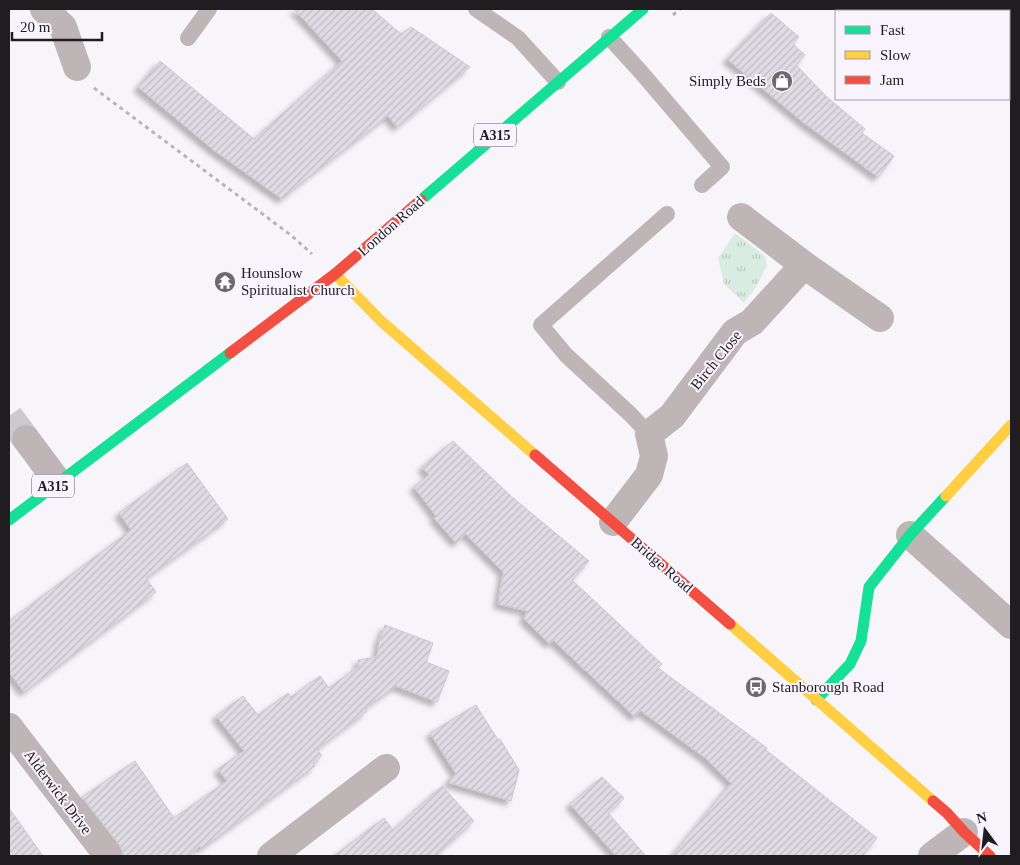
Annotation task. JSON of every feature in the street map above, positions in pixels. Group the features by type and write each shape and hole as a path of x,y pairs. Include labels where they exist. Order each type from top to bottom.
{"street":[{"path":"44,9 63,27 76,67"},
{"name":"London Road","path":"9,520 335,274 643,9"},
{"path":"741,217 804,265 880,318"},
{"name":"Birch Close","path":"649,434 672,416 735,332 752,322 804,265"},
{"name":"Bridge Road","path":"335,274 381,321 946,813 990,856"},
{"path":"816,700 850,664 861,641 869,587 910,535 1011,425"},
{"path":"613,522 649,475 654,456 649,434"},
{"path":"26,439 58,482"},
{"path":"910,535 1011,625"},
{"name":"Alderwick Drive","path":"9,727 108,856"},
{"path":"271,856 386,768"},
{"path":"932,856 964,832"}],"lane":[{"path":"188,38 209,9"},
{"path":"476,9 518,38 558,82"},
{"path":"609,37 722,167 702,185"},
{"path":"649,434 566,355 541,325 667,214"}],"path":[{"path":"76,67 91,86 292,236 335,274"}],"green space":[{"path":"735,233 765,256 767,266 756,287 744,303 724,284 718,258"}],"building":[{"path":"294,9 372,9 401,34 411,27 470,67 397,127 388,116 282,199 215,151 138,87 160,61 254,139 342,61"},
{"name":"Simply Beds","path":"771,13 799,37 793,44 805,55 796,65 827,97 865,129 862,133 894,156 878,177 804,123 727,59"},
{"path":"453,441 512,497 589,561 572,580 662,664 658,668 767,748 766,750 877,838 862,856 672,856 731,783 704,757 641,711 635,717 553,640 550,644 524,619 527,611 498,604 503,572 466,534 456,543 434,518 436,516 414,487 429,475 422,467"},
{"path":"187,463 228,519 146,578 156,592 24,692 9,672 9,621 131,530 119,513"},
{"path":"385,625 433,643 426,662 449,671 437,702 396,686 365,708 367,711 317,749 322,756 313,763 315,766 201,849 200,846 188,856 123,856 120,846 82,797 135,761 174,818 227,781 218,769 244,751 216,716 243,696 258,715 288,693 291,697 320,676 329,688 359,666 358,660 377,657 379,641"},
{"path":"476,705 519,770 511,801 447,782 456,774 430,733"},
{"path":"602,777 624,798 608,813 646,856 616,856 570,804"},
{"path":"442,786 474,821 435,856 334,856 384,818 393,830"},
{"path":"9,808 43,856 9,856"}],"tunnel":[{"path":"9,416 26,439"}],"traffic: fast":[{"path":"421,200 643,9"},
{"path":"9,520 230,353"},
{"path":"816,700 850,664 861,641 869,587 910,535 946,496"}],"traffic: slow":[{"path":"335,274 381,321 535,455"},
{"path":"946,496 1011,425"},
{"path":"730,624 933,801"}],"traffic: jam":[{"path":"230,353 335,274 421,200"},
{"path":"535,455 730,624"},
{"path":"933,801 990,856"}],"place":[{"name":"Simply Beds","path":"782,81"},
{"name":"Hounslow Spiritualist Church","path":"225,282"},
{"name":"Stanborough Road","path":"756,687"}]}
